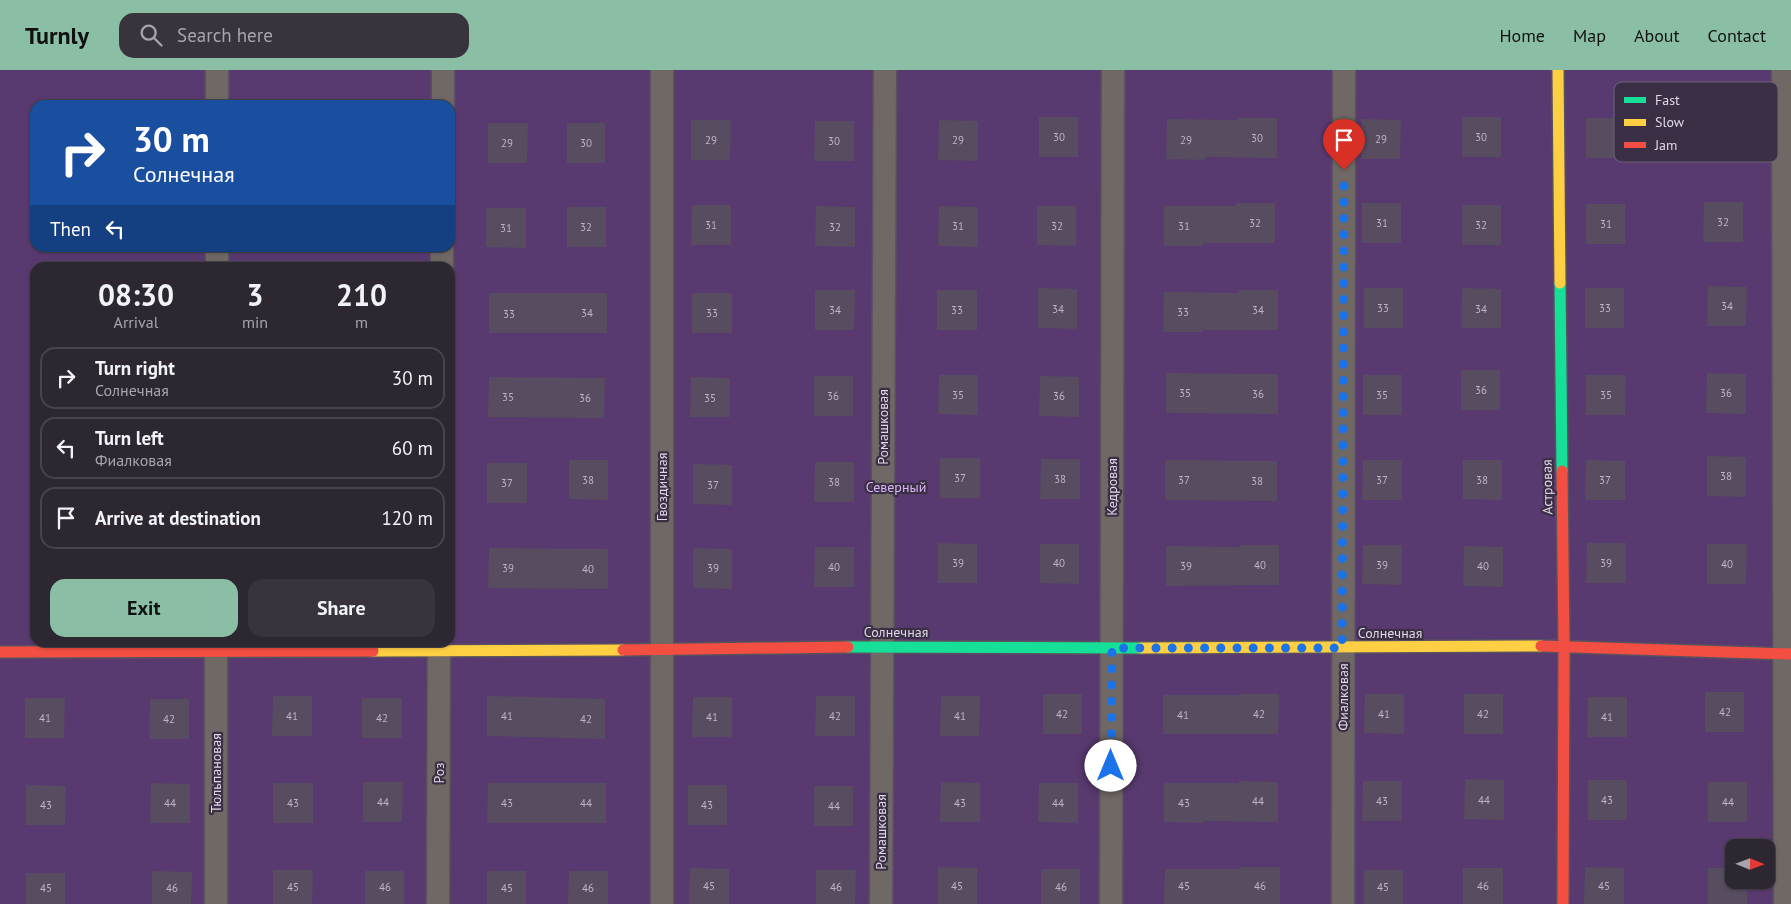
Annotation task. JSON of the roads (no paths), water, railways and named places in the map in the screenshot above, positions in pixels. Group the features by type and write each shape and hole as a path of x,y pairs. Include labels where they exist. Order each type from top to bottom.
{"street":[{"path":"217,70 217,100"},
{"path":"443,70 443,100"},
{"name":"Гвоздичная","path":"662,70 662,904"},
{"name":"Ромашковая","path":"881,904 885,70"},
{"name":"Кедровая","path":"1111,904 1114,70"},
{"name":"Фиалковая","path":"1343,904 1344,70"},
{"name":"Астровая","path":"1558,70 1564,646 1563,904"},
{"path":"1783,70 1788,654 1785,904"},
{"name":"Солнечная","path":"439,647 662,650 881,647 1342,648 1564,646 1788,654"},
{"name":"Солнечная","path":"0,652 180,647"},
{"name":"Тюльпановая","path":"216,647 216,904"},
{"name":"Роз","path":"438,904 439,647"}],"park label":[{"name":"Северный","path":"896,487"}]}
